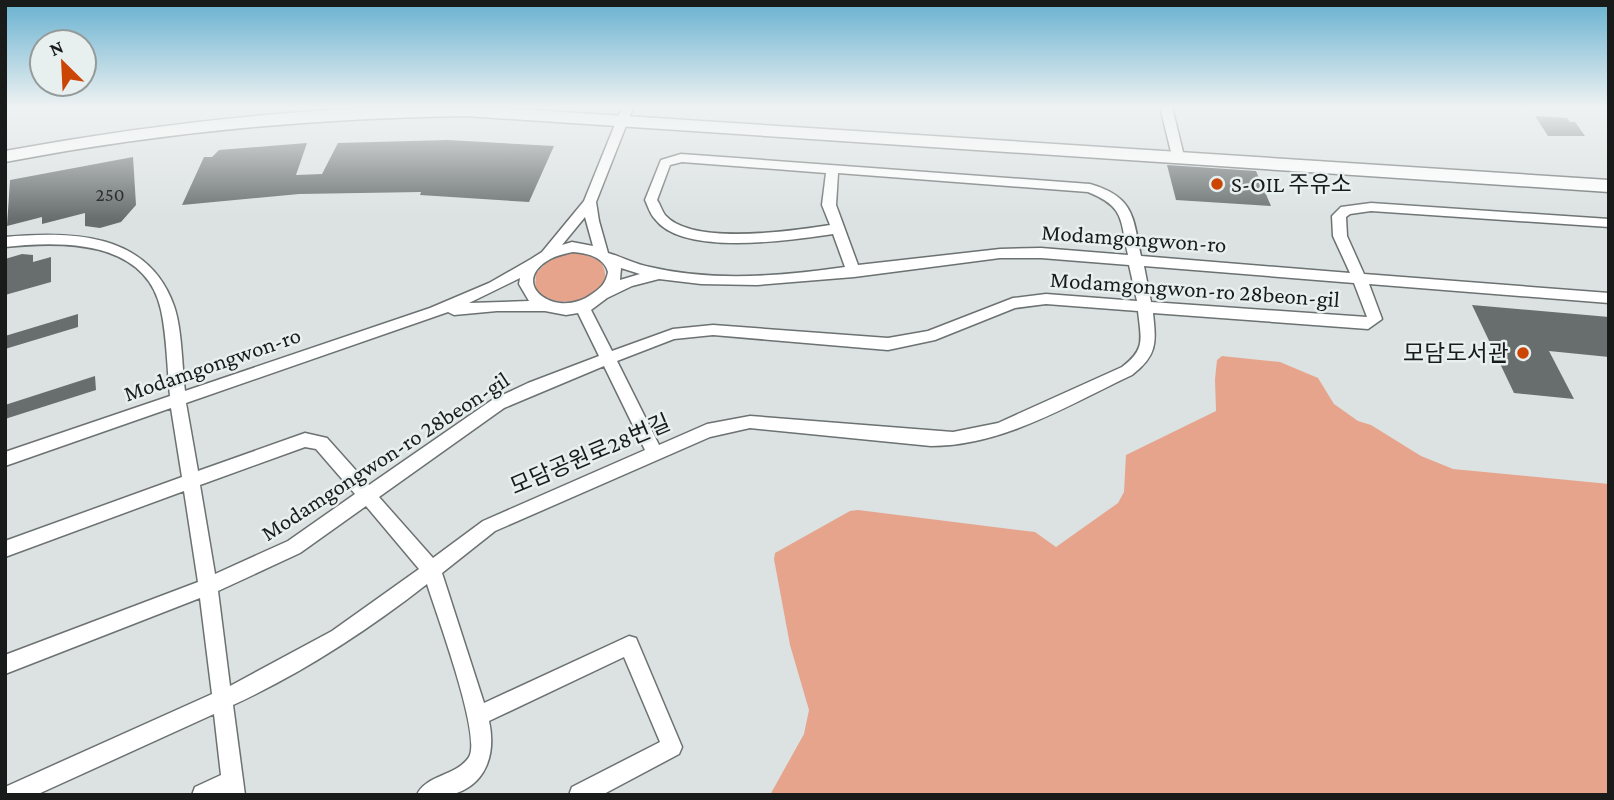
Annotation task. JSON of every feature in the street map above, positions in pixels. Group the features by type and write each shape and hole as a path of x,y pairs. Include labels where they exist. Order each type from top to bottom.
{"street":[{"path":"5,157 79,144"},
{"path":"545,306 527,292 527,272 590,202 611,144"},
{"path":"1094,144 1609,186"},
{"path":"1176,144 1177,150"},
{"path":"1177,150 1609,172"},
{"name":"모담공원로28번길","path":"10,795 223,701 339,637 489,526 708,431 750,422 930,439 965,438 1001,429 1127,371 1140,361 1149,344 1145,306 1125,210 1112,197 1090,188 673,159 661,169 650,200 656,215 664,223 685,234 771,238 836,229"},
{"path":"832,170 828,199 836,229 854,272"},
{"path":"590,202 592,221 604,255 613,265 614,274 604,293"},
{"path":"1359,278 1337,224 1339,216 1346,210 1357,207 1609,223"},
{"path":"5,242 53,239 98,244 125,253 150,271 163,291 168,308 189,481 208,586 233,788 203,795"},
{"path":"435,312 494,286 540,259 572,247 586,248 656,276"},
{"name":"Modamgongwon-ro","path":"656,276 773,281 997,253 1041,253 1609,298"},
{"path":"435,312 497,306 569,309 582,306 628,282 656,276"},
{"name":"Modamgongwon-ro 28beon-gil","path":"5,665 208,586 294,547 498,404 656,340 692,331 738,331 888,344 930,335 1005,306 1029,300 1066,299 1368,324 1375,319 1374,312 1359,278"},
{"path":"582,306 655,453"},
{"name":"Modamgongwon-ro","path":"5,459 435,312"},
{"path":"5,549 292,443 314,439 321,443 432,570 478,716 484,740 484,752 478,764 466,775 428,795"},
{"path":"478,716 629,645 672,747 580,795"}],"shaded area":[{"path":"582,253 600,261 605,273 603,283 596,292 585,298 558,301 545,297 535,289 536,273 550,259"},
{"path":"1222,356 1280,362 1318,378 1334,404 1358,421 1371,425 1421,456 1453,469 1609,484 1609,795 770,795 804,734 809,710 790,645 775,553 850,511 858,510 1035,532 1056,547 1118,503 1124,492 1126,455 1216,411 1217,360"}],"building":[{"path":"307,144 296,175 322,174 337,144 554,146 529,202 420,195 421,192 299,194 182,205 204,157 212,157 219,150"},
{"path":"133,157 136,205 121,222 100,228 85,226 85,213 42,224 42,217 7,226 10,180"},
{"name":"S-OIL 주유소","path":"1167,165 1256,171 1271,206 1176,200"},
{"path":"22,254 33,255 33,262 51,257 51,282 5,295 5,259"},
{"name":"모담도서관","path":"1472,305 1609,317 1609,357 1549,351 1574,399 1514,393"},
{"path":"78,314 78,327 5,349 5,336"},
{"path":"95,376 96,390 5,419 5,405"}],"place":[{"name":"S-OIL 주유소","path":"1217,184"},
{"name":"모담도서관","path":"1523,353"}]}
